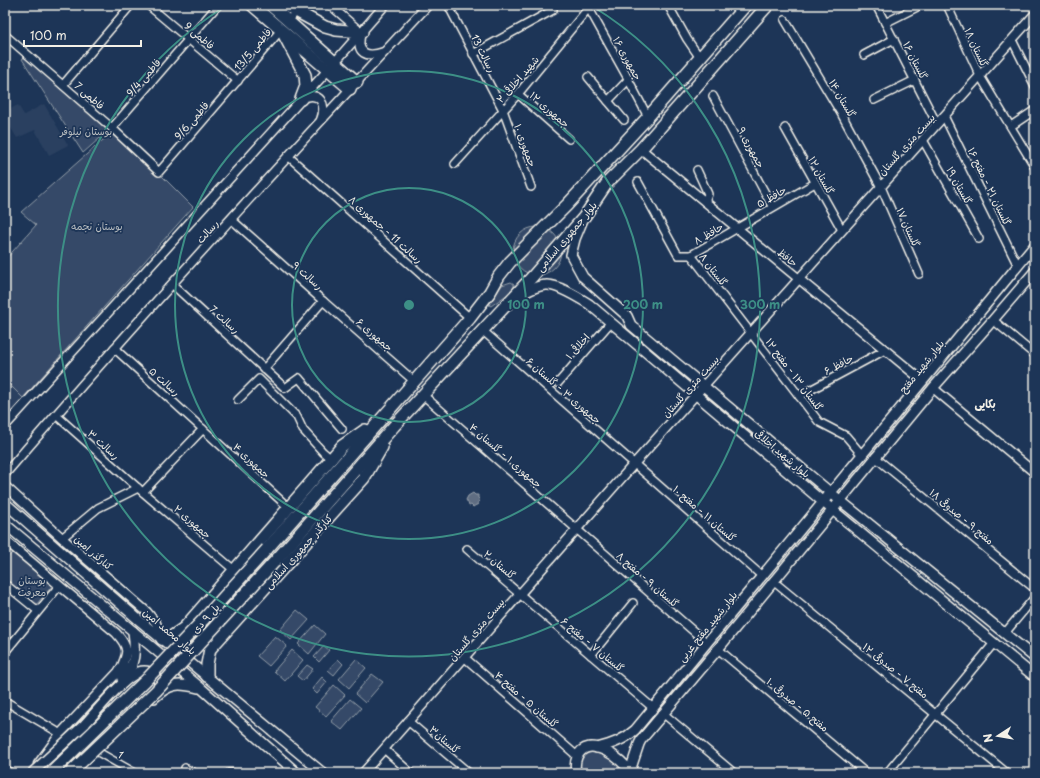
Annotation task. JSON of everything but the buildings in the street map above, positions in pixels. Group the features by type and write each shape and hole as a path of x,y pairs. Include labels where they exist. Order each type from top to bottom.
{"main road":[{"path":"252,5 285,25 354,86"},
{"path":"270,5 285,25 305,75 306,86 301,99"},
{"path":"285,5 299,8 325,27 336,30 362,32"},
{"name":"بلوار جمهوری اسلامی","path":"360,464 506,305 584,217 607,182 641,149 768,5"},
{"name":"بلوار جمهوری اسلامی","path":"350,454 470,318 488,295 499,276 510,262 566,205 648,117 745,6"},
{"name":"بلوار شهید اخلاقی","path":"584,217 575,239 571,255 583,277 627,316 630,326 704,386 839,500 1035,658"},
{"name":"بلوار شهید مفتح","path":"823,502 1035,245"},
{"path":"631,772 639,744 875,457 1035,271"},
{"name":"بلوار شهید اخلاقی","path":"506,305 526,291 546,285 574,294 589,304 823,502 1035,677"},
{"path":"162,639 171,637 184,628 342,446 383,416"},
{"name":"کنارگذر جمهوری اسلامی","path":"210,649 364,478 394,426"},
{"name":"پل ۹ دی","path":"51,773 145,681 203,620 350,454"},
{"name":"پل ۹ دی","path":"70,773 156,691 272,565 360,464"},
{"path":"841,481 846,487 850,487"},
{"name":"بلوار شهید مفتح غربی","path":"577,756 585,749 597,748 616,743 627,737 635,730 823,502"},
{"name":"بلوار محمد امین","path":"5,503 140,621 323,773"},
{"path":"813,515 820,518 822,522"},
{"path":"5,524 201,688 297,773"},
{"path":"184,628 186,641 192,648 201,650 210,649 207,664 207,676"},
{"path":"123,683 132,666 135,649 133,631"},
{"path":"123,683 120,670 132,666"},
{"path":"32,773 84,724 123,683 140,672 147,671 154,674 158,679 160,684 157,695"},
{"path":"77,773 157,695 173,685 182,684 201,688"},
{"path":"597,748 609,752 619,759 631,772"},
{"path":"576,773 575,761 577,756"},
{"path":"5,770 9,773"}],"street":[{"path":"63,85 131,5"},
{"name":"فاطمی 9","path":"148,5 238,81"},
{"name":"فاطمی 9/4","path":"112,128 218,5"},
{"path":"330,5 362,32 359,40 362,51 373,55 385,52"},
{"name":"رسالت","path":"5,426 332,66 385,5"},
{"name":"رسالت","path":"5,474 114,348 288,156 428,5"},
{"name":"رسالت 13","path":"448,5 503,110"},
{"path":"668,5 700,58"},
{"name":"گلستان ۱۶","path":"876,5 937,124"},
{"path":"885,23 921,5"},
{"name":"گلستان ۱۸","path":"947,5 980,76 1035,167"},
{"name":"جمهوری ۱۶","path":"589,6 648,117"},
{"name":"شهید اخلاقی ۲","path":"455,164 518,94 589,6"},
{"name":"فاطمی 13/5","path":"238,81 299,8"},
{"path":"473,54 553,10"},
{"name":"بیست متری گلستان","path":"363,773 633,465 1035,14"},
{"name":"گلستان ۱۴","path":"785,20 842,115 881,187"},
{"name":"فاطمی 7","path":"5,35 112,128 159,172"},
{"path":"864,55 894,39"},
{"path":"1012,40 1035,86"},
{"path":"588,77 624,120"},
{"path":"608,101 629,79"},
{"path":"874,100 915,80"},
{"name":"فاطمی 9/6","path":"159,172 238,81"},
{"name":"جمهوری ۱۲","path":"518,94 569,139"},
{"path":"301,99 313,96 318,98 324,106 324,112 321,120"},
{"name":"جمهوری ۹","path":"713,96 772,206"},
{"name":"جمهوری ۱۰","path":"503,110 531,187"},
{"path":"1010,126 1035,110"},
{"name":"گلستان ۲۱ - مفتح ۱۶","path":"944,116 1018,266"},
{"name":"گلستان ۱۲","path":"785,128 842,230"},
{"name":"گلستان ۱۹","path":"923,140 979,239"},
{"name":"حافظ","path":"641,149 923,381"},
{"name":"رسالت 11 - جمهوری ۸","path":"288,156 470,318"},
{"path":"697,170 708,194 705,202"},
{"name":"گلستان ۸","path":"638,182 678,255 691,255 751,333"},
{"name":"حافظ ۵","path":"736,228 772,206 815,183"},
{"name":"گلستان ۱۷","path":"881,187 919,274"},
{"name":"رسالت ۹","path":"231,219 323,301 264,369"},
{"name":"حافظ ۸","path":"691,255 736,228"},
{"name":"رسالت 7","path":"172,284 285,388 299,378 342,429"},
{"name":"جمهوری ۶","path":"323,301 414,382"},
{"path":"994,320 1035,355"},
{"name":"اخلاقی ۱","path":"558,383 611,322"},
{"name":"جمهوری ۳ - گلستان ۶","path":"482,330 633,465"},
{"name":"گلستان ۱۳ - مفتح ۱۲","path":"751,333 819,422 846,436 862,455"},
{"name":"رسالت ۵","path":"114,348 203,428"},
{"name":"حافظ ۶","path":"799,396 885,350"},
{"path":"238,400 259,379 297,416 303,430 331,459"},
{"path":"933,388 1035,472"},
{"name":"جمهوری ۱ - گلستان ۴","path":"423,394 576,530"},
{"name":"رسالت ۳","path":"56,415 141,490"},
{"path":"62,538 98,508 141,490 203,428"},
{"name":"جمهوری ۴","path":"203,428 288,507"},
{"name":"مفتح ۹ - صدوقی ۱۸","path":"875,457 1035,590"},
{"name":"گلستان ۱۱ - مفتح ۱۰","path":"633,465 762,576"},
{"name":"کنارگذر امین","path":"5,486 147,612 156,623 162,639"},
{"name":"جمهوری ۲","path":"141,490 234,570"},
{"name":"گلستان ۹ - مفتح ۸","path":"576,530 707,644"},
{"path":"5,540 116,633 124,641 127,650 127,655 120,670 60,734 32,773"},
{"name":"گلستان ۲","path":"467,549 520,594"},
{"name":"مفتح ۷ - صدوقی ۱۲","path":"773,581 1007,773"},
{"path":"5,584 38,611"},
{"path":"5,652 59,586"},
{"name":"گلستان ۷ - مفتح ۶","path":"520,594 653,708"},
{"path":"1005,633 1035,597"},
{"path":"591,654 633,603"},
{"path":"887,773 994,642"},
{"name":"مفتح ۵ - صدوقی ۱۰","path":"718,649 866,773"},
{"name":"گلستان ۵ - مفتح ۴","path":"464,657 577,756"},
{"path":"5,701 56,731"},
{"path":"664,714 734,773"},
{"name":"گلستان۳","path":"408,721 469,773"},
{"path":"384,749 411,773"},
{"name":"1","path":"98,752 135,773"},
{"path":"185,768 194,773"}],"shaded area":[{"path":"44,104 68,145 49,155 35,130 17,138 5,118 5,112 18,105 24,115"},
{"path":"5,380 23,398 5,417"},
{"path":"473,493 478,495 480,500 478,505 473,507 471,505 469,506 466,500 468,496"}],"green space":[{"name":"بوستان نیلوفر","path":"25,57 108,131 83,153 22,59"},
{"name":"بوستان نجمه","path":"111,133 162,176 193,207 23,398 5,380 5,260 36,225 21,212"},
{"path":"532,227 542,227 551,231 557,237 560,242 560,260 551,271 542,275 532,275 523,271 517,265 513,256 513,246 517,237 523,231"},
{"path":"511,282 514,284 512,291 491,306 489,305 502,285"},
{"name":"بوستان معرفت","path":"12,553 53,585 36,605 5,580 5,561"},
{"path":"297,610 309,620 291,640 280,630"},
{"path":"315,625 325,634 309,654 298,644"},
{"path":"275,636 287,646 269,666 257,656"},
{"path":"324,646 329,650 319,662 314,657"},
{"path":"292,650 303,660 285,681 274,671"},
{"path":"338,659 343,664 334,675 328,670"},
{"path":"356,659 366,668 349,688 339,679"},
{"path":"307,665 313,669 303,681 297,676"},
{"path":"372,674 383,682 365,703 355,694"},
{"path":"322,677 327,682 317,694 312,689"},
{"path":"334,685 345,695 326,716 315,707"},
{"path":"350,699 361,708 342,730 331,721"},
{"path":"594,751 612,758 628,773 579,773 580,758 586,752"}],"district":[{"name":"بکایی","path":"985,403"}]}
